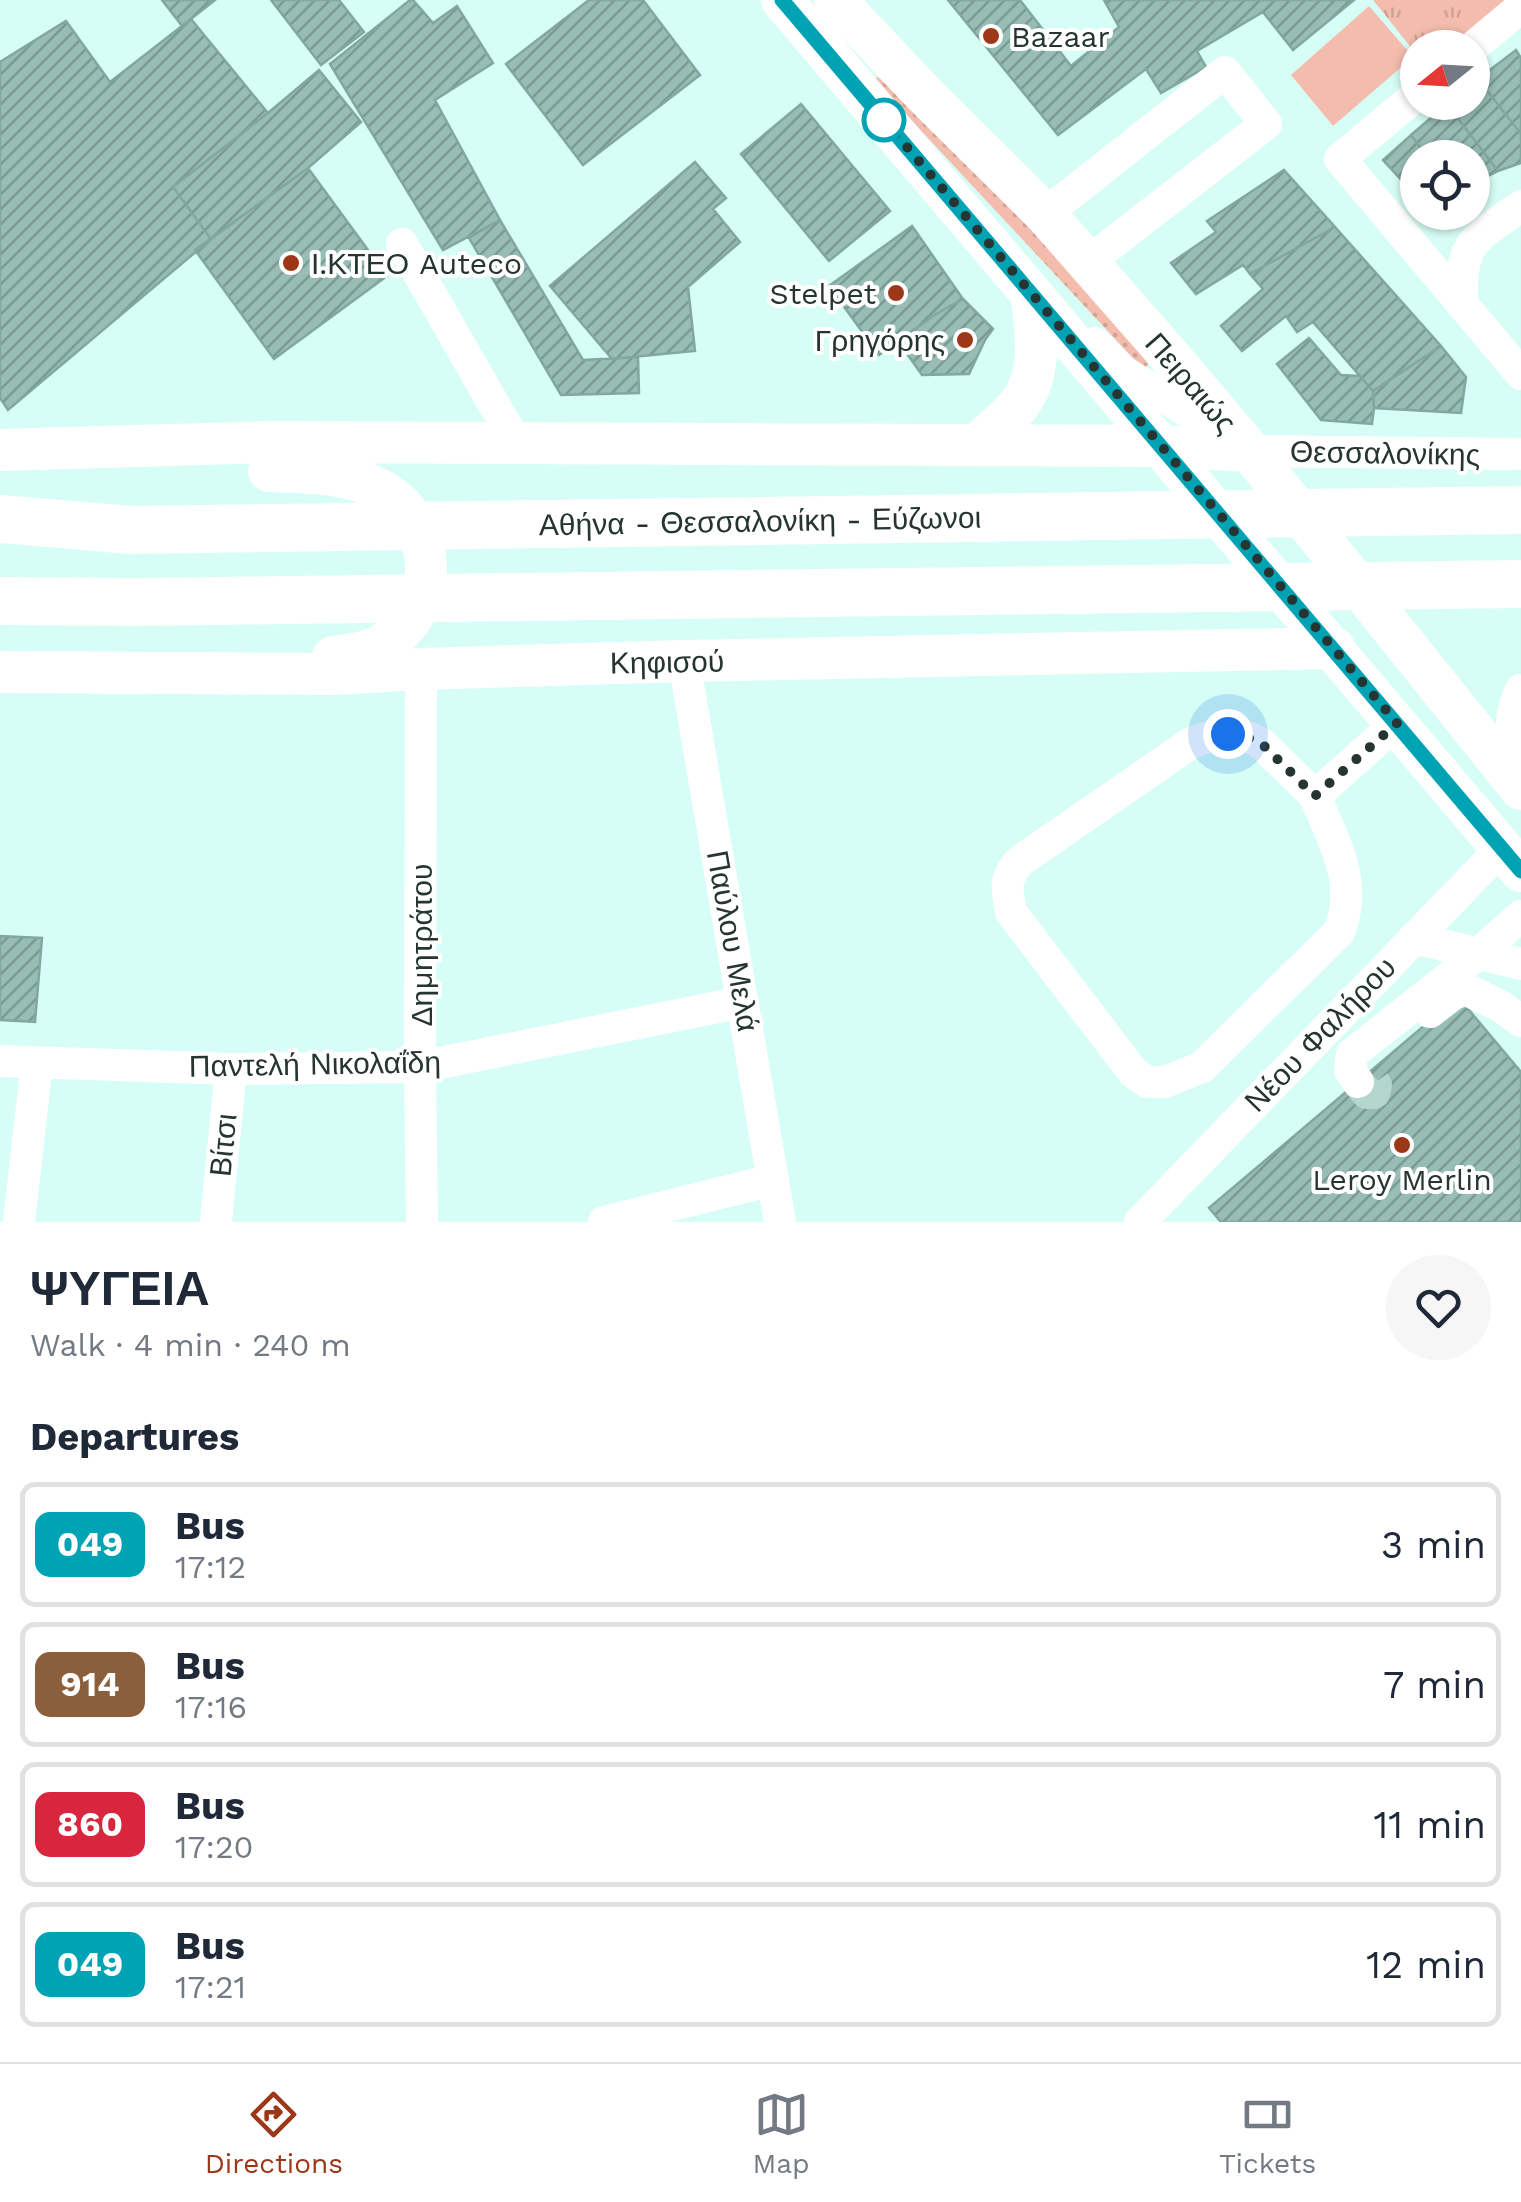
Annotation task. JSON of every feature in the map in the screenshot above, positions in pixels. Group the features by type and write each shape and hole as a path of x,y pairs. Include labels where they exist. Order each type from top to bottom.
{"highway":[{"name":"Αθήνα - Θεσσαλονίκη - Εύζωνοι","path":"0,519 131,530 1521,510"},
{"path":"0,602 1521,584"}],"main road":[{"path":"782,0 1511,860"},
{"name":"Πειραιώς","path":"835,0 922,93 1045,214 1250,451 1518,785"},
{"path":"977,446 1018,406 1033,376 1036,351 1030,292"},
{"path":"0,452 273,442 1161,446 1250,451"},
{"path":"0,452 54,464 323,472 383,491 406,510 421,535 427,566 424,593 411,618 392,638 366,653 183,672"},
{"name":"Κηφισού","path":"0,672 335,674 684,661 1334,648"}],"street":[{"path":"1490,33 1521,8"},
{"path":"1045,214 1224,72 1266,124 1087,263"},
{"path":"1400,109 1340,159 1521,374"},
{"path":"1462,304 1465,256 1479,236 1521,206"},
{"path":"402,244 516,444"},
{"path":"1030,292 1056,302 1123,371 1250,451"},
{"name":"Θεσσαλονίκης","path":"1250,451 1521,454"},
{"name":"Παύλου Μελά","path":"684,661 780,1222"},
{"name":"Δημητράτου","path":"421,669 422,1222"},
{"path":"1518,785 1512,731 1521,690"},
{"path":"1315,796 1397,723"},
{"path":"1228,734 1262,744 1315,796 1346,872 1348,904 1339,932 1202,1067 1165,1082 1147,1082 1133,1072 1011,912 1009,873 1020,861 1191,743 1208,738 1228,734"},
{"name":"Νέου Φαλήρου","path":"1140,1222 1160,1210 1414,938 1511,860"},
{"path":"1521,916 1352,1054 1350,1070 1363,1078 1365,1062 1452,995 1465,990 1521,1021"},
{"path":"1414,938 1521,964"},
{"name":"Παντελή Νικολαΐδη","path":"0,1061 231,1069 420,1068 743,1002"},
{"path":"19,1222 36,1063"},
{"name":"Βίτσι","path":"216,1222 231,1069"},
{"path":"604,1222 773,1180"}],"green space":[{"path":"1373,0 1514,0 1478,30 1400,30 1400,34"},
{"path":"1369,6 1400,42 1400,68 1333,126 1291,75"},
{"path":"878,77 968,161 1151,360 1144,370 873,79"}],"building":[{"path":"162,0 215,0 182,26"},
{"path":"271,0 339,0 364,32 321,65"},
{"path":"410,0 433,23 457,6 493,63 435,100 500,220 443,250 330,64"},
{"path":"589,0 643,0 700,75 583,165 506,64"},
{"path":"948,0 1020,0 1071,66 1119,27 1104,0 1354,0 1293,50 1263,12 1197,51 1206,67 1161,93 1146,69 1058,135"},
{"path":"191,19 268,113 173,187 211,239 8,410 0,398 0,62 66,21 110,82"},
{"path":"1516,50 1521,58 1521,134 1490,94 1490,70"},
{"path":"319,70 361,122 308,168 211,239 173,187"},
{"path":"1490,94 1521,134 1521,163 1498,171 1490,160 1490,140 1474,140 1459,120 1490,120"},
{"path":"801,104 890,211 829,261 741,154"},
{"path":"1428,120 1459,120 1474,140 1415,140 1411,135"},
{"path":"1400,145 1400,178 1383,160"},
{"path":"695,162 726,198 713,209 740,242 688,287 695,351 612,359 550,286"},
{"name":"Ι.ΚΤΕΟ Auteco","path":"308,168 387,276 274,359 195,250"},
{"path":"1284,170 1335,227 1250,274 1243,265 1196,294 1171,263 1216,232 1207,221"},
{"path":"500,220 583,360 638,357 639,393 561,395 469,238"},
{"name":"Stelpet","path":"912,226 963,299 879,355 829,286"},
{"path":"1335,227 1441,346 1373,391 1313,322 1297,332 1286,316 1242,351 1221,326 1263,289 1250,274"},
{"path":"963,299 993,329 969,374 922,375 898,341"},
{"path":"1309,338 1341,375 1360,376 1373,391 1372,424 1321,420 1277,364"},
{"path":"1441,346 1466,377 1461,413 1374,408 1373,391"},
{"path":"0,936 42,938 35,1022 0,1020"},
{"name":"Leroy Merlin","path":"1458,997 1521,1072 1521,1222 1221,1222 1209,1208"}],"tunnel":[{"path":"1358,1082 1367,1093 1374,1093 1376,1085 1368,1074"}],"bus line":[{"name":"049","path":"782,0 1521,871"}],"place":[{"name":"Bazaar","path":"991,36"},
{"name":"Ι.ΚΤΕΟ Auteco","path":"291,263"},
{"name":"Stelpet","path":"896,293"},
{"name":"Γρηγόρης","path":"965,340"},
{"name":"Leroy Merlin","path":"1402,1145"}],"route":[{"path":"884,120 1397,723 1315,796 1262,744 1228,734"}]}
